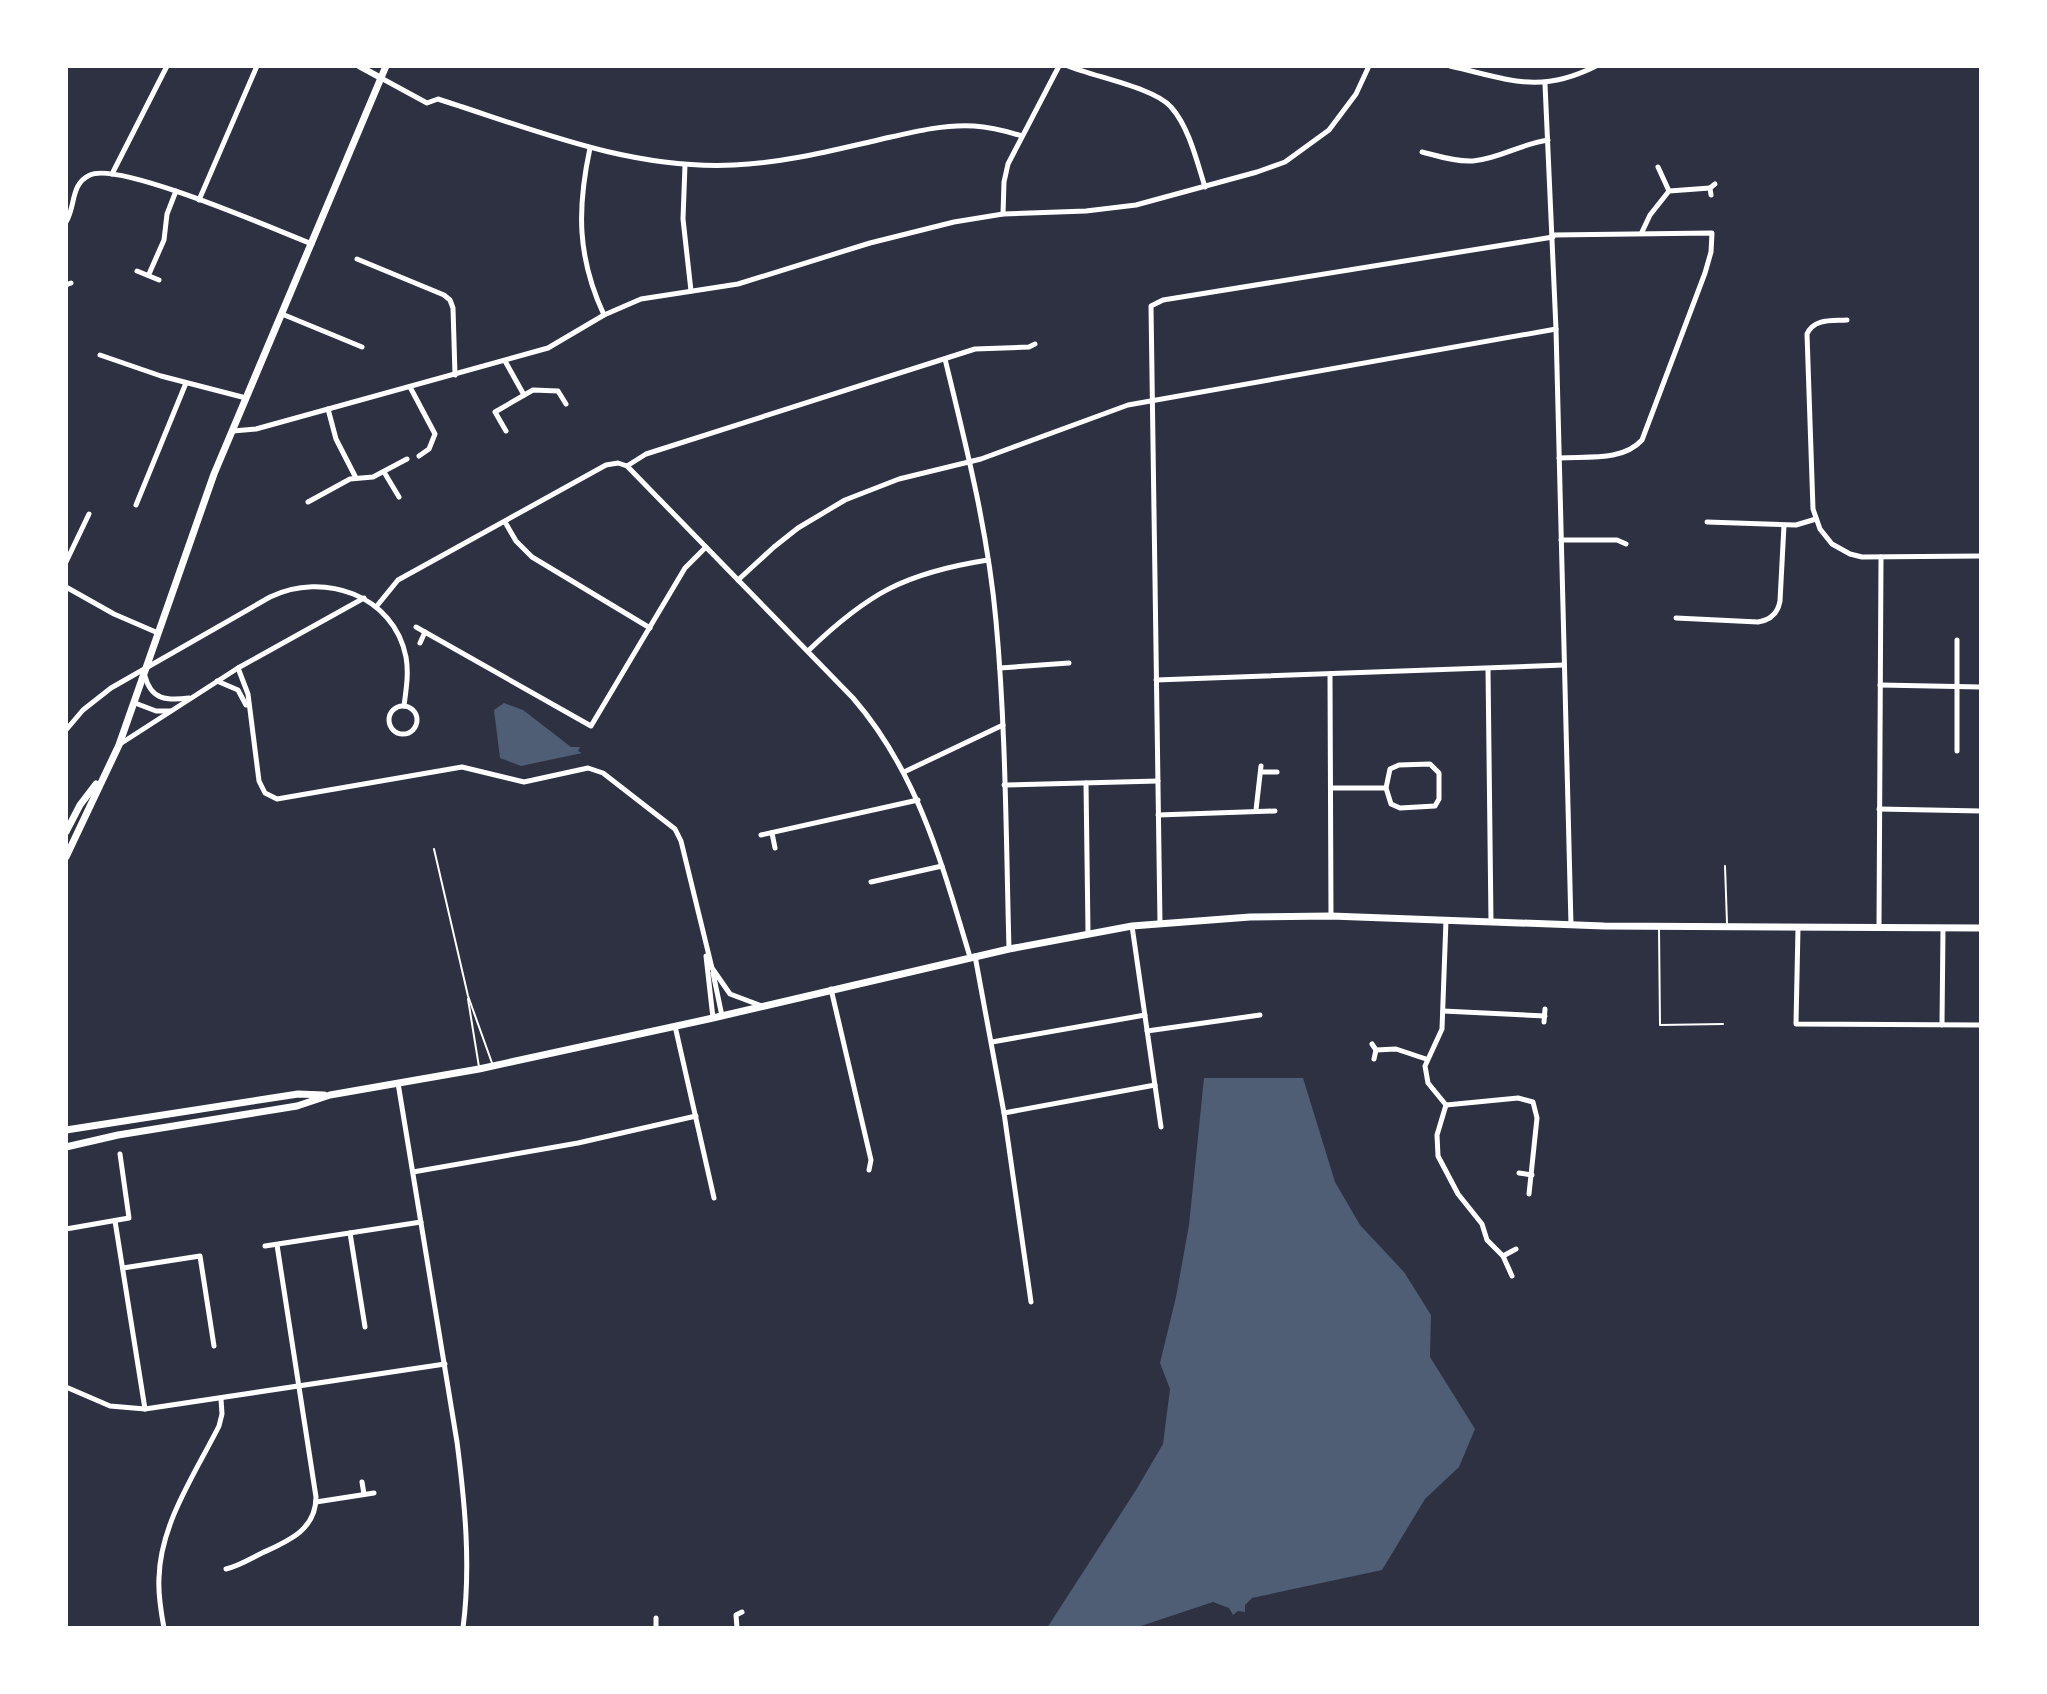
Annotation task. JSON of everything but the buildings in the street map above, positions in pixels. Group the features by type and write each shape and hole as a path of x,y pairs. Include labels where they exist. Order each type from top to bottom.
{"main road":[{"path":"66,857 119,745 145,680 192,534 386,66"},
{"path":"67,827 103,776"},
{"path":"66,1147 118,1135 297,1106 330,1095 479,1069 1009,949 1132,926 1250,917 1331,916 1659,927 1981,928"},
{"path":"66,1130 298,1094 330,1095"}],"street":[{"path":"112,174 167,66"},
{"path":"199,200 257,66"},
{"path":"359,66 423,101 432,103 438,99 590,148 642,160 685,165 766,163 914,132 960,126 982,126 1022,136"},
{"path":"1003,214 1006,172 1059,66"},
{"path":"1068,66 1145,91 1172,107 1205,187"},
{"path":"233,431 256,429 556,345 604,315 641,299 738,284 918,230 1003,214 1136,205 1271,168 1312,144 1342,116 1369,66"},
{"path":"1450,66 1500,78 1545,84 1568,80 1596,66"},
{"path":"1545,84 1553,236 1564,665 1576,925"},
{"path":"1422,152 1476,161 1498,156 1523,144 1548,140"},
{"path":"590,148 581,197 583,248 589,281 604,315"},
{"path":"1437,165 1440,156"},
{"path":"685,165 683,219 691,291"},
{"path":"1658,167 1669,191"},
{"path":"66,222 71,214 74,193 82,180 95,173 112,174 176,191 312,244"},
{"path":"1642,232 1650,215 1669,191 1712,189"},
{"path":"149,274 164,240 167,214 176,191"},
{"path":"1160,923 1151,306 1163,300 1553,236 1712,233 1705,273 1642,440 1636,447 1620,455 1559,458"},
{"path":"366,263 369,254"},
{"path":"357,259 450,300 453,308 455,375"},
{"path":"137,271 159,280"},
{"path":"1837,312 1837,321"},
{"path":"282,314 362,347"},
{"path":"1847,320 1813,325 1807,340 1812,498 1816,519 1826,537 1841,550 1862,557 1981,556"},
{"path":"738,580 798,528 845,500 899,479 970,462 1128,405 1556,329"},
{"path":"627,466 646,454 945,359 986,347 1029,347 1035,344"},
{"path":"116,360 119,350"},
{"path":"100,355 186,383 246,398"},
{"path":"945,359 970,462 988,560 1000,668 1009,949"},
{"path":"505,360 524,395"},
{"path":"136,505 186,383"},
{"path":"410,387 435,434 429,449 419,456"},
{"path":"506,431 495,412 533,390 554,389 566,404"},
{"path":"328,409 336,439 356,478"},
{"path":"308,502 356,478 373,477 407,459"},
{"path":"376,607 398,580 606,465 618,463 627,466 867,714 918,800 973,957 1004,1113 1031,1302"},
{"path":"384,472 399,497"},
{"path":"1716,512 1717,522"},
{"path":"66,562 89,514"},
{"path":"1707,522 1796,525 1816,519"},
{"path":"505,522 516,541 532,557 650,628"},
{"path":"1676,618 1758,622 1770,619 1780,601 1784,525"},
{"path":"1561,540 1617,540 1626,544"},
{"path":"416,627 591,726 685,568 706,547"},
{"path":"1879,929 1881,557"},
{"path":"808,652 853,610 897,584 946,567 988,560"},
{"path":"66,730 83,710 111,688 284,591 323,586 364,598 397,630 406,655 408,681 404,706"},
{"path":"66,587 91,603 158,633"},
{"path":"119,745 238,668 364,598"},
{"path":"1685,611 1685,619"},
{"path":"420,643 425,632"},
{"path":"1957,640 1957,751"},
{"path":"1000,668 1069,663"},
{"path":"1156,680 1564,665"},
{"path":"238,668 246,684 259,781 265,793 277,799 462,767 524,782 588,768 603,773 675,829 681,841 722,1016"},
{"path":"1488,669 1491,922"},
{"path":"1330,674 1331,916"},
{"path":"145,680 152,693 165,699 194,697"},
{"path":"217,681 238,690 249,713"},
{"path":"1880,685 1981,687"},
{"path":"135,703 156,711 171,711"},
{"path":"404,706 415,712 417,721 414,729 403,734 394,730 390,717 395,709 404,706"},
{"path":"904,772 1003,725"},
{"path":"1430,764 1437,769 1439,799 1435,806 1400,808 1391,804 1386,788 1390,769 1394,767 1430,764"},
{"path":"1256,810 1261,769 1277,772"},
{"path":"1004,785 1158,781"},
{"path":"1086,783 1088,932"},
{"path":"1331,788 1386,788"},
{"path":"761,835 918,800"},
{"path":"1879,809 1981,811"},
{"path":"1158,815 1275,811"},
{"path":"772,833 775,848"},
{"path":"871,882 942,866"},
{"path":"884,879 887,889"},
{"path":"1446,920 1441,1036 1426,1059 1428,1083 1446,1105"},
{"path":"1132,926 1161,1127"},
{"path":"1798,928 1796,1024 1981,1025"},
{"path":"1942,1025 1943,929"},
{"path":"705,943 713,1018"},
{"path":"712,968 730,994 763,1006"},
{"path":"831,989 871,1160 869,1170"},
{"path":"1236,1008 1237,1018"},
{"path":"1443,1011 1545,1019 1545,1009"},
{"path":"992,1042 1145,1015"},
{"path":"1147,1031 1260,1015"},
{"path":"675,1026 714,1198"},
{"path":"1374,1059 1374,1047 1396,1049 1426,1059"},
{"path":"398,1083 445,1364 467,1525 463,1628"},
{"path":"1004,1113 1155,1085"},
{"path":"1533,1102 1540,1093"},
{"path":"1446,1105 1518,1098 1533,1102"},
{"path":"1529,1194 1537,1118 1533,1102"},
{"path":"1446,1105 1437,1135 1438,1156 1458,1194 1482,1224 1487,1240 1503,1256 1512,1276"},
{"path":"413,1172 578,1143 696,1116"},
{"path":"66,1229 129,1218 120,1154"},
{"path":"1519,1173 1532,1175"},
{"path":"115,1221 145,1409"},
{"path":"265,1246 421,1222"},
{"path":"350,1233 365,1327"},
{"path":"226,1569 288,1541 307,1526 316,1502 277,1245"},
{"path":"1503,1256 1516,1249"},
{"path":"123,1268 200,1256 214,1346"},
{"path":"1019,1286 1029,1285"},
{"path":"66,1387 110,1406 145,1409 445,1364"},
{"path":"164,1628 158,1575 165,1544 175,1515 219,1426 221,1398"},
{"path":"362,1482 364,1494"},
{"path":"316,1502 374,1493"},
{"path":"284,1531 288,1541"},
{"path":"737,1628 736,1615 742,1612"},
{"path":"656,1618 656,1628"}],"lane":[{"path":"434,849 468,996 479,1069"},
{"path":"1725,866 1727,928"},
{"path":"1659,927 1660,1025 1723,1024"},
{"path":"468,996 493,1066"}],"water":[{"path":"504,703 523,710 571,747 580,747 578,751 582,753 521,766 500,758 494,710"},
{"path":"1204,1078 1303,1078 1335,1182 1360,1225 1404,1272 1431,1315 1430,1357 1475,1429 1459,1467 1425,1499 1382,1570 1252,1598 1245,1605 1245,1612 1238,1611 1233,1615 1229,1608 1213,1602 1135,1628 1047,1628 1163,1444 1170,1389 1160,1363 1189,1225"}]}
